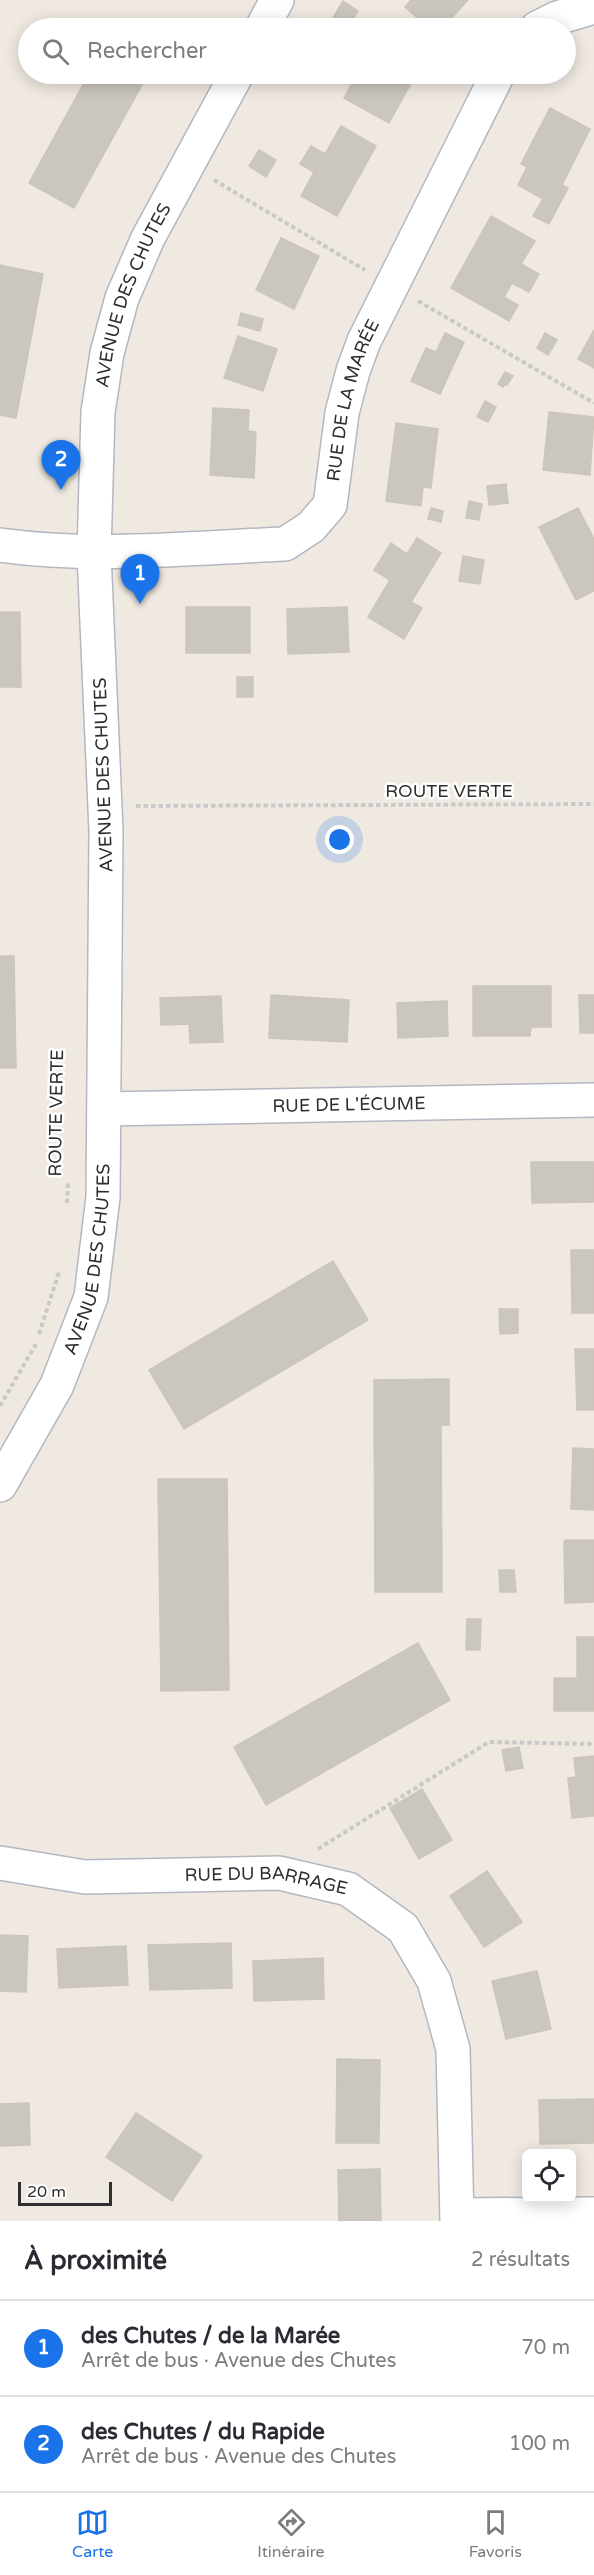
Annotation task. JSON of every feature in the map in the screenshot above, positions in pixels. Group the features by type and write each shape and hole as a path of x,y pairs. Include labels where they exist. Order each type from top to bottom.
{"street":[{"path":"267,18 277,0"},
{"path":"557,18 594,7"},
{"name":"AVENUE DES CHUTES","path":"0,1485 57,1385 91,1297 103,1197 106,831 94,553 98,412 107,353 122,298 148,238 232,84"},
{"name":"RUE DE LA MARÉE","path":"0,545 44,551 94,553 285,544 311,527 330,506 342,413 364,341 493,84"},
{"name":"RUE DE L'ÉCUME","path":"105,1109 594,1100"},
{"name":"RUE DU BARRAGE","path":"0,1863 85,1877 279,1873 348,1889 403,1928 434,1981 453,2049 457,2218 594,2214"}],"path":[{"name":"ROUTE VERTE","path":"135,806 594,804"},
{"name":"ROUTE VERTE","path":"66,1213 68,1180"},
{"path":"0,1406 36,1343 60,1268"},
{"path":"279,1873 489,1742 594,1744"}],"building":[{"path":"411,0 468,0 451,18 418,18 405,7"},
{"path":"343,1 358,11 354,18 333,18"},
{"path":"83,84 142,84 74,208 29,183"},
{"path":"352,84 410,84 389,123 344,98"},
{"path":"550,108 590,129 562,185 568,188 549,224 533,216 543,199 518,185 527,167 521,164"},
{"path":"341,126 376,146 337,216 301,196 314,172 300,164 311,146 325,154"},
{"path":"259,150 276,160 266,177 249,166"},
{"path":"491,216 535,241 521,264 539,274 529,292 512,283 504,297 518,305 509,321 451,288"},
{"path":"281,238 319,256 294,309 256,290"},
{"path":"0,265 43,274 16,418 0,415"},
{"path":"241,313 263,319 260,331 238,325"},
{"path":"594,330 594,368 578,359"},
{"path":"445,333 464,342 440,394 411,381 426,348 436,352"},
{"path":"545,333 557,340 548,355 537,348"},
{"path":"238,336 277,349 263,391 224,378"},
{"path":"505,372 513,376 503,387 498,384"},
{"path":"485,401 496,407 488,422 477,417"},
{"path":"213,408 249,410 248,431 256,432 254,478 210,475"},
{"path":"549,412 594,417 590,475 543,470"},
{"path":"396,423 438,429 431,488 423,487 421,506 386,501"},
{"path":"506,484 508,503 489,505 487,486"},
{"path":"469,501 482,504 479,520 466,518"},
{"path":"431,508 443,511 441,522 428,519"},
{"path":"578,508 594,539 594,591 576,600 539,527"},
{"path":"417,538 441,553 411,602 422,608 404,639 368,617 390,580 374,570 391,543 407,554"},
{"path":"463,556 484,560 480,584 459,581"},
{"path":"186,607 250,607 250,653 186,653"},
{"path":"347,607 349,652 288,654 287,609"},
{"path":"0,612 20,612 21,687 0,687"},
{"path":"237,677 253,677 253,697 237,697"},
{"path":"0,956 14,956 16,1068 0,1068"},
{"path":"473,986 551,986 551,1027 531,1027 530,1036 473,1036"},
{"path":"271,995 349,1000 347,1042 269,1038"},
{"path":"579,995 594,995 594,1033 580,1033"},
{"path":"221,996 223,1042 190,1043 189,1024 161,1025 160,998"},
{"path":"447,1001 448,1036 398,1038 397,1003"},
{"path":"531,1162 594,1162 594,1202 532,1203"},
{"path":"571,1250 594,1250 594,1313 572,1313"},
{"path":"333,1261 368,1320 184,1429 149,1370"},
{"path":"499,1309 518,1309 518,1333 500,1334"},
{"path":"575,1349 594,1349 594,1410 577,1410"},
{"path":"449,1379 449,1425 441,1425 442,1592 375,1592 374,1380"},
{"path":"573,1448 594,1449 594,1510 571,1509"},
{"path":"158,1479 227,1479 229,1690 161,1691"},
{"path":"594,1540 594,1602 565,1603 564,1541"},
{"path":"499,1570 514,1570 516,1592 500,1592"},
{"path":"467,1619 481,1619 480,1650 466,1650"},
{"path":"577,1637 594,1637 594,1711 554,1711 554,1678 577,1678"},
{"path":"418,1643 450,1700 266,1805 234,1747"},
{"path":"519,1747 523,1768 506,1771 502,1750"},
{"path":"594,1756 594,1816 572,1818 568,1778 576,1777 574,1758"},
{"path":"422,1789 452,1840 419,1859 390,1808"},
{"path":"487,1871 522,1922 484,1947 450,1896"},
{"path":"0,1935 28,1936 26,1992 0,1991"},
{"path":"231,1943 232,1988 150,1990 148,1945"},
{"path":"126,1946 128,1985 59,1988 57,1949"},
{"path":"323,1958 324,1999 254,2001 253,1961"},
{"path":"537,1971 551,2029 506,2039 492,1981"},
{"path":"337,2059 380,2060 379,2143 336,2143"},
{"path":"594,2099 594,2143 540,2144 539,2100"},
{"path":"29,2103 30,2145 0,2146 0,2104"},
{"path":"136,2113 202,2156 172,2201 106,2157"},
{"path":"380,2169 381,2221 339,2221 338,2170"}],"place":[{"name":"des Chutes / du Rapide","path":"61,490"},
{"name":"des Chutes / de la Marée","path":"140,604"}]}
